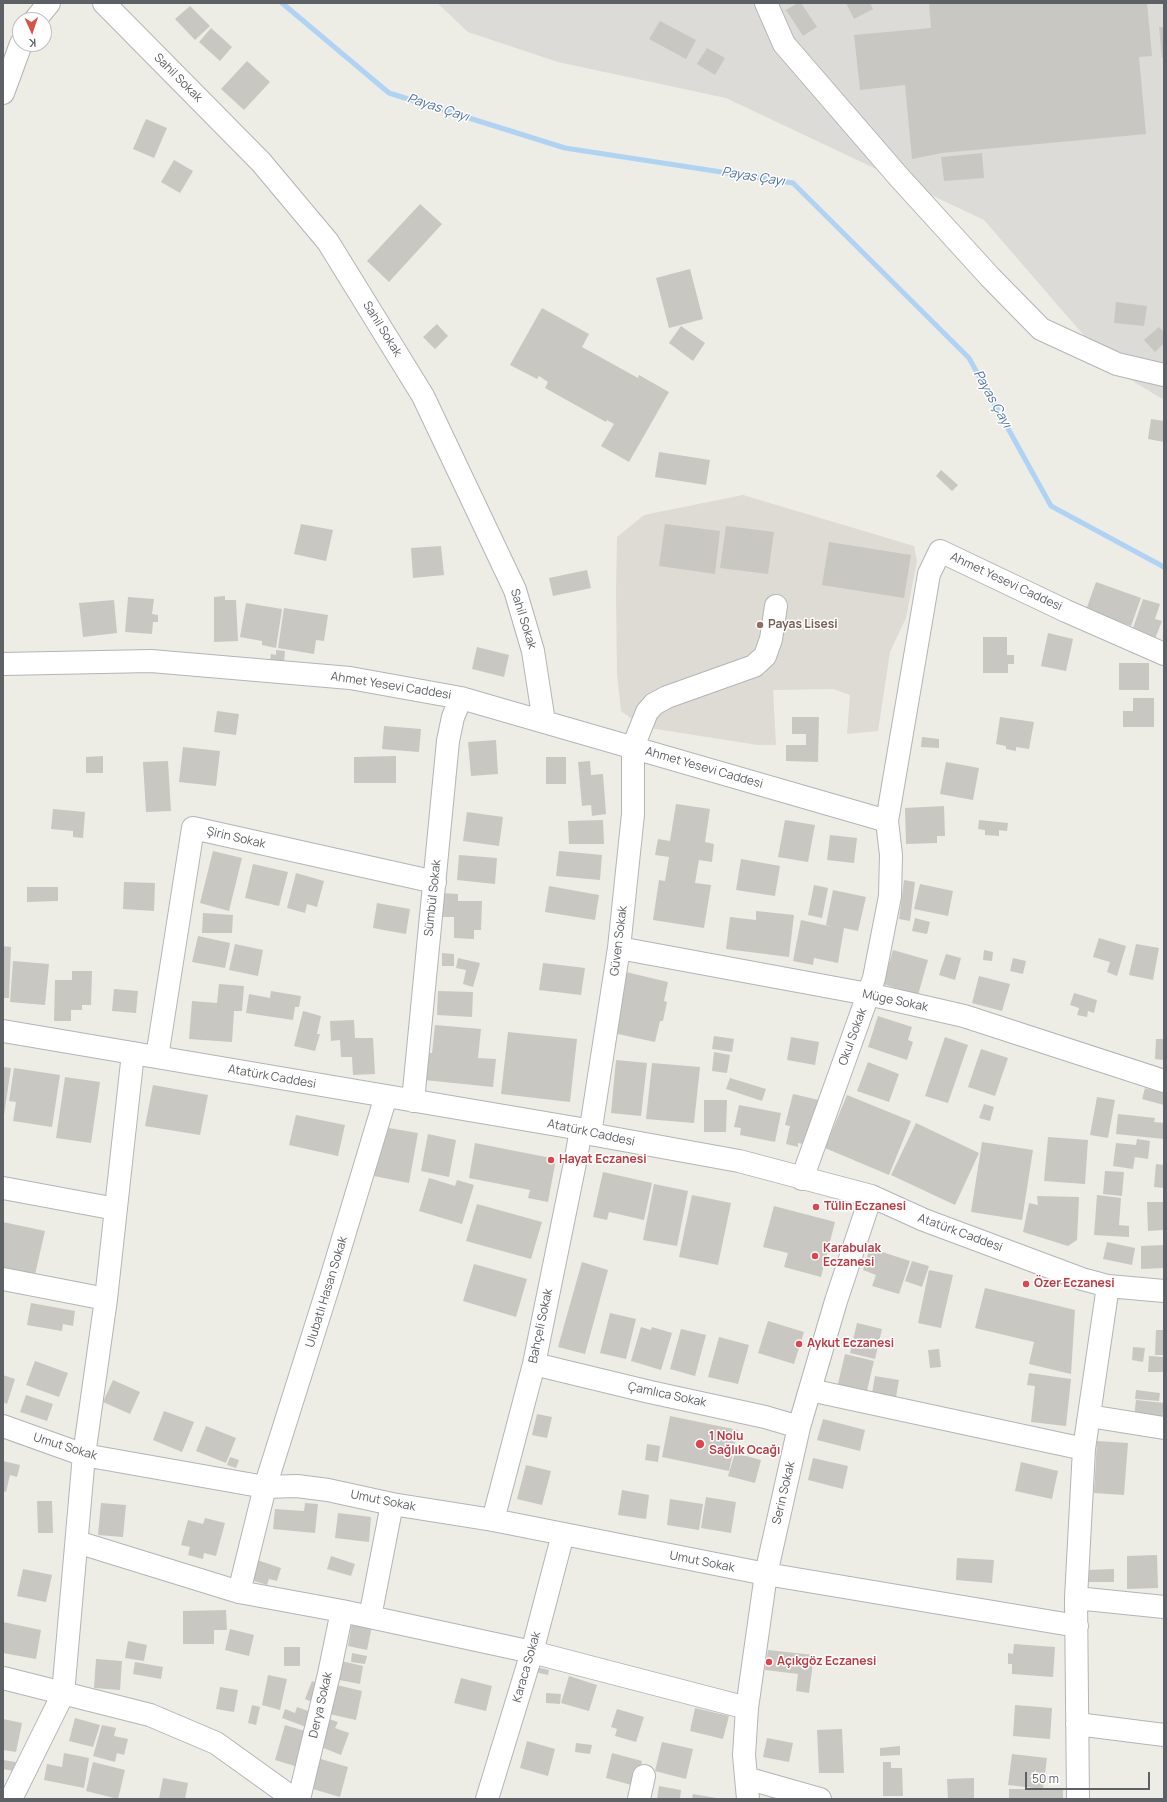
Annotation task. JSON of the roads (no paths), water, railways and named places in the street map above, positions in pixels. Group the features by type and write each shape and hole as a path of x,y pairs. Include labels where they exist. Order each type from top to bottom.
{"street":[{"path":"42,12 49,3"},
{"name":"Sahil Sokak","path":"104,3 261,162 328,242 423,396 515,590 533,651 544,722"},
{"path":"766,3 784,44 898,176 990,278 1041,329 1117,364 1164,375"},
{"path":"3,93 18,52"},
{"name":"Ahmet Yesevi Caddesi","path":"3,664 151,661 350,678 461,698 887,821 929,574 940,551 1066,611 1164,654"},
{"path":"633,747 647,712 654,704 667,697 754,666 765,656 771,639 776,606"},
{"name":"Sümbül Sokak","path":"412,1101 448,741 453,716 461,698"},
{"name":"Güven Sokak","path":"585,1132 619,948 633,814 633,747"},
{"name":"Okul Sokak","path":"802,1178 874,978 890,896 891,855 887,821"},
{"name":"Şirin Sokak","path":"157,1057 193,828 434,882"},
{"name":"Müge Sokak","path":"619,948 868,994 964,1016 1164,1081"},
{"name":"Atatürk Caddesi","path":"3,1032 386,1096 739,1161 871,1196 924,1220 1082,1279 1108,1286 1164,1291"},
{"path":"10,1799 63,1694 84,1455 106,1299 133,1054"},
{"name":"Ulubatlı Hasan Sokak","path":"239,1592 265,1487 330,1282 386,1096"},
{"name":"Bahçeli Sokak","path":"493,1520 534,1364 576,1158 585,1132"},
{"path":"3,1188 116,1210"},
{"name":"Serin Sokak","path":"748,1799 744,1754 747,1708 766,1574 799,1427 836,1301 871,1196"},
{"path":"3,1279 106,1299"},
{"path":"1078,1799 1076,1598 1084,1449 1108,1286"},
{"name":"Çamlıca Sokak","path":"534,1364 650,1392 765,1417 799,1427"},
{"path":"810,1390 1084,1449"},
{"path":"1088,1416 1164,1428"},
{"name":"Umut Sokak","path":"3,1426 84,1455 265,1487 297,1486 328,1490 392,1504 493,1520 766,1574 1077,1626"},
{"path":"370,1617 392,1504"},
{"name":"Karaca Sokak","path":"487,1799 532,1652 563,1534"},
{"path":"77,1542 239,1592 342,1611 532,1652 747,1708"},
{"path":"1076,1598 1164,1607"},
{"name":"Derya Sokak","path":"299,1799 329,1674 342,1611"},
{"path":"3,1678 150,1715 216,1743 294,1799"},
{"path":"1077,1724 1164,1736"},
{"path":"639,1799 644,1776"},
{"path":"746,1778 820,1799"}],"waterway":[{"name":"Payas Çayı","path":"282,3 389,93 565,148 793,183 969,358 1051,506 1164,567"}],"place":[{"name":"Payas Lisesi","path":"760,625"},
{"name":"Hayat Eczanesi","path":"551,1160"},
{"name":"Tülin Eczanesi","path":"816,1207"},
{"name":"Karabulak Eczanesi","path":"815,1256"},
{"name":"Özer Eczanesi","path":"1026,1284"},
{"name":"Aykut Eczanesi","path":"799,1344"},
{"name":"1 Nolu Sağlık Ocağı","path":"700,1444"},
{"name":"Açıkgöz Eczanesi","path":"769,1662"}]}
